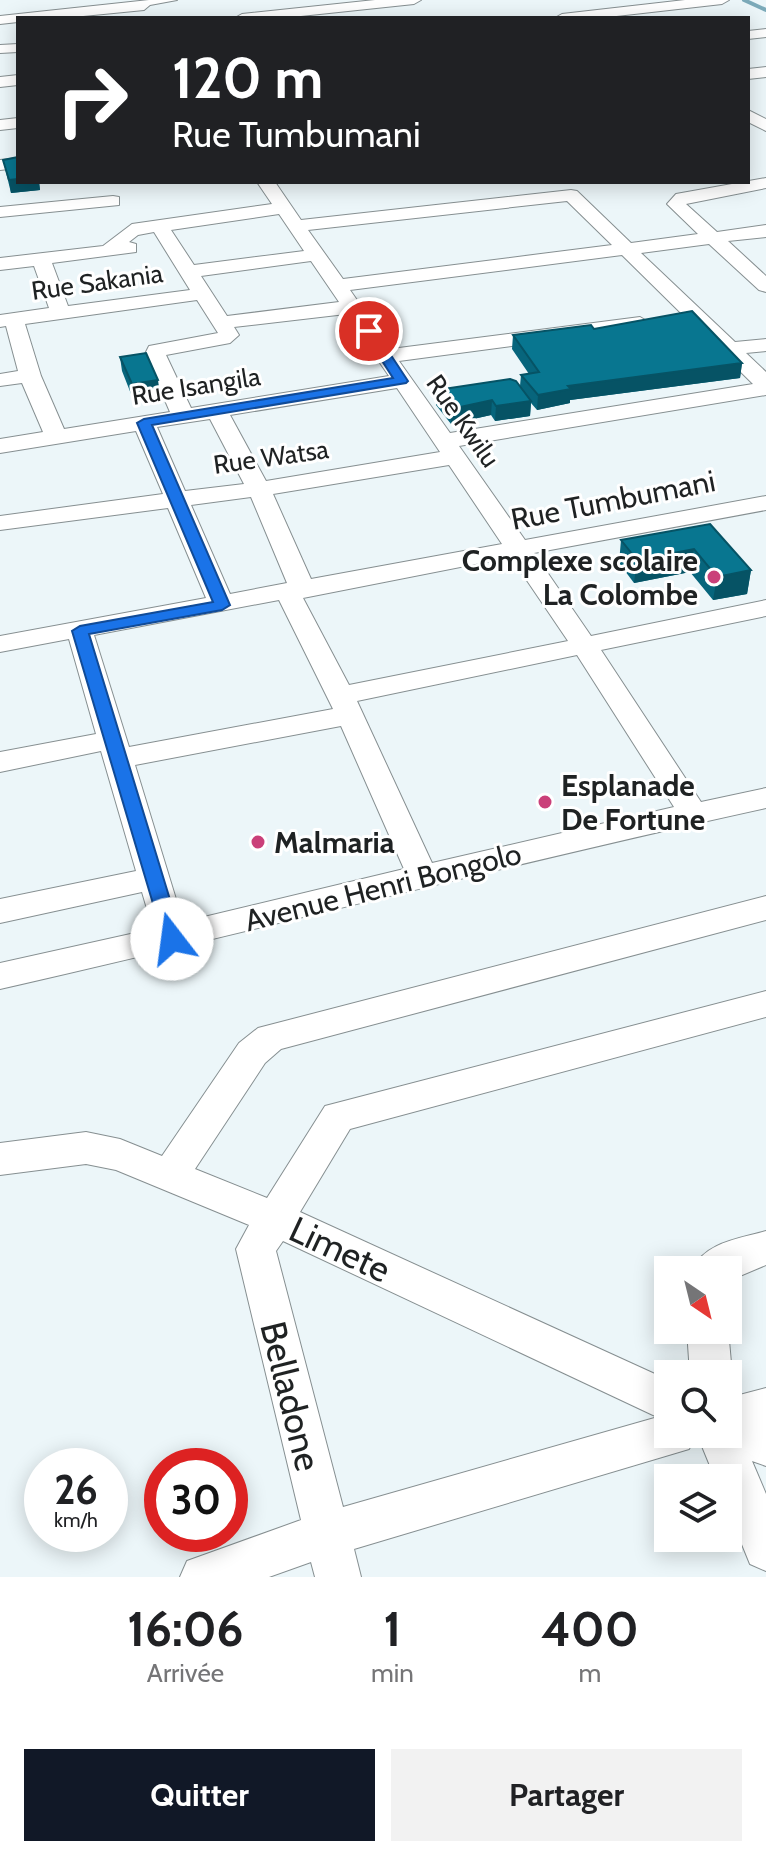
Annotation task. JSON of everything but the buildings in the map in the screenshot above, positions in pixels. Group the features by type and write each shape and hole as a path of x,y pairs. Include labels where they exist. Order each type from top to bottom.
{"street":[{"path":"53,16 170,0"},
{"path":"261,16 414,0"},
{"path":"580,16 722,0"},
{"path":"766,183 676,201 712,239 766,286"},
{"path":"105,184 132,230"},
{"name":"Rue Kwilu","path":"267,184 585,646 693,813"},
{"path":"108,251 132,230 159,225 571,195 766,386"},
{"path":"0,212 113,201"},
{"path":"159,225 229,335 223,339 156,350 155,354 183,416"},
{"path":"336,286 766,231"},
{"path":"0,264 171,244"},
{"path":"188,272 317,255"},
{"path":"41,259 61,313"},
{"name":"Rue Sakania","path":"7,320 201,294"},
{"path":"219,323 351,307"},
{"path":"386,356 694,316"},
{"path":"7,320 56,437"},
{"path":"730,349 766,345"},
{"path":"0,380 30,376"},
{"name":"Rue Isangila","path":"0,446 401,381"},
{"name":"Rue Watsa","path":"0,523 177,497 259,489 766,386"},
{"path":"217,411 259,489 296,592 422,875"},
{"path":"144,423 222,605"},
{"name":"Rue Tumbumani","path":"0,644 520,551 766,503"},
{"path":"0,762 115,749 345,705 585,646 766,608"},
{"path":"80,631 172,939"},
{"name":"Avenue Henri Bongolo","path":"0,976 172,939 422,875 766,798"},
{"path":"0,911 155,878"},
{"path":"169,1177 252,1053 270,1038 766,908"},
{"name":"Belladone","path":"338,1577 257,1258 260,1241 338,1117 766,1004"},
{"name":"Limete","path":"0,1159 62,1149 103,1149 276,1219 654,1394"},
{"path":"741,1256 766,1248"},
{"path":"742,1415 766,1408"},
{"path":"742,1435 766,1445"},
{"path":"203,1577 326,1534 654,1440"},
{"path":"725,1448 766,1548"}],"waterway":[{"path":"744,0 766,10"}],"place":[{"name":"Complexe scolaire La Colombe","path":"714,577"},
{"name":"Esplanade De Fortune","path":"545,802"},
{"name":"Malmaria","path":"258,842"}],"route":[{"path":"172,939 80,631 222,605 144,423 401,381 369,331"}]}
